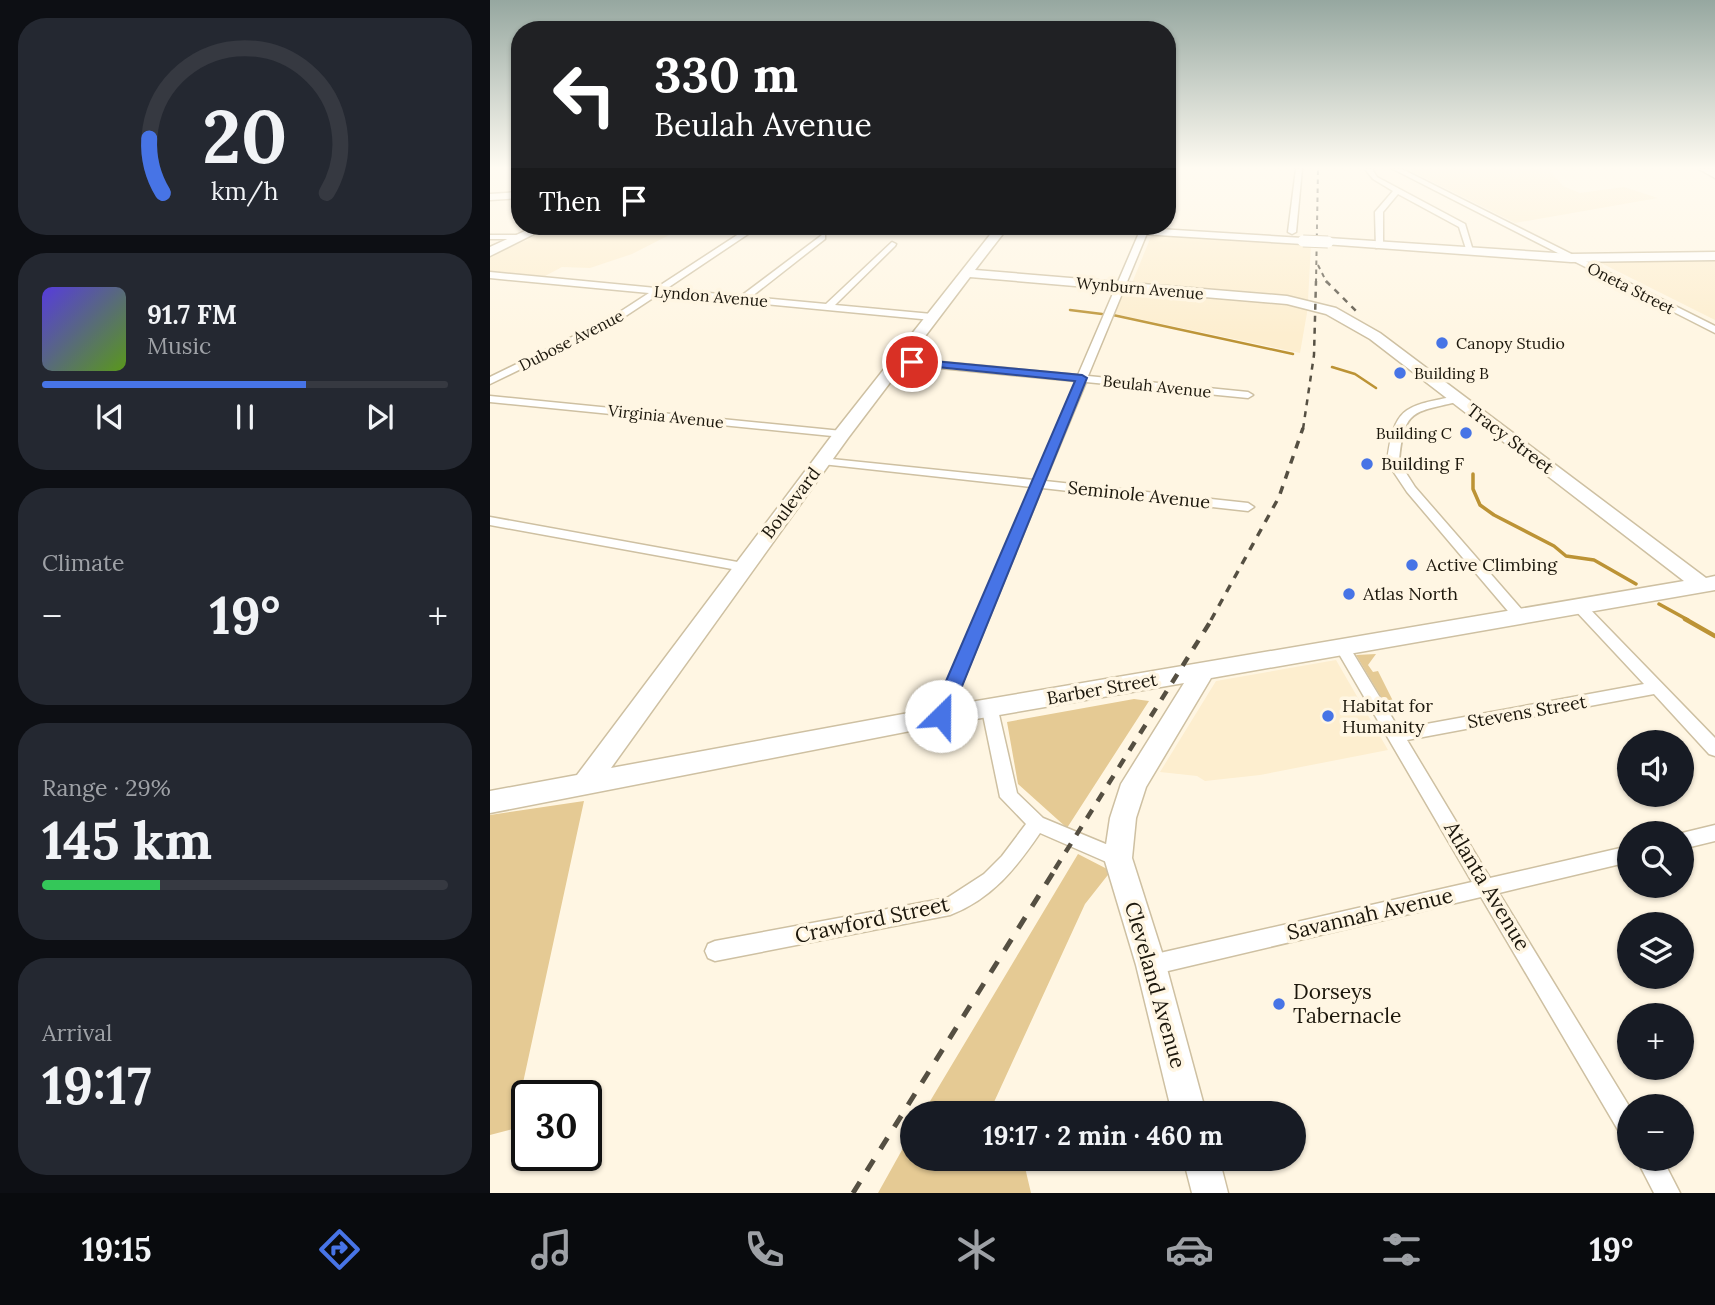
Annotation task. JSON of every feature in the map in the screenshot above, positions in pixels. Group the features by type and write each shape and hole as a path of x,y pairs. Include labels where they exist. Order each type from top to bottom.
{"street":[{"path":"1292,232 1293,225"},
{"path":"1378,225 1379,246"},
{"path":"1460,225 1471,252"},
{"name":"Oneta Street","path":"1506,225 1715,330"},
{"path":"1176,231 1572,258 1715,256"},
{"path":"490,252 524,235"},
{"name":"Dubose Avenue","path":"490,381 612,321 742,235"},
{"name":"Boulevard","path":"584,785 842,434 996,235"},
{"path":"941,716 1142,235"},
{"path":"490,237 520,237"},
{"path":"743,299 822,237"},
{"path":"828,307 892,244"},
{"name":"Wynburn Avenue","path":"966,273 1314,304"},
{"name":"Lyndon Avenue","path":"490,275 932,317"},
{"name":"Tracy Street","path":"1314,304 1359,325 1708,583"},
{"name":"Beulah Avenue","path":"898,361 1248,395"},
{"name":"Virginia Avenue","path":"490,398 842,434"},
{"path":"1457,399 1404,415 1398,423 1393,463 1411,489 1518,614"},
{"name":"Seminole Avenue","path":"822,461 1248,507"},
{"path":"490,521 743,567"},
{"name":"Barber Street","path":"490,802 941,716 989,710 1518,614 1708,583"},
{"path":"1578,604 1715,749"},
{"name":"Atlanta Avenue","path":"1342,647 1617,1107"},
{"name":"Cleveland Avenue","path":"1186,1101 1151,965 1118,858 1123,818 1134,784 1203,672"},
{"name":"Stevens Street","path":"1396,736 1657,688"},
{"path":"989,710 1009,797 1037,823 1118,858"},
{"name":"Crawford Street","path":"715,951 950,906 980,891 1001,874 1037,823"},
{"path":"1694,838 1715,833"},
{"name":"Savannah Avenue","path":"1151,965 1617,856"},
{"path":"1204,1171 1210,1193"},
{"path":"1655,1171 1668,1193"}],"shaded area":[{"path":"537,235 669,235 632,254 590,268 562,267 545,276 490,271 490,257"},
{"path":"1152,235 1311,245 1308,300 1132,283"},
{"path":"1715,257 1715,320 1601,263 1606,262"},
{"path":"1125,288 1308,307 1300,353 1115,314"},
{"path":"1376,654 1368,665 1373,672 1378,671 1393,701 1384,702 1356,655"},
{"path":"1336,660 1388,750 1260,775 1205,781 1197,776 1160,772 1216,681"},
{"path":"1134,699 1149,701 1067,828 1018,784 1007,722"},
{"path":"584,801 524,1080 511,1080 511,1130 490,1135 490,815"},
{"path":"1078,854 1111,871 1085,904 995,1101 930,1101"},
{"path":"900,1154 900,1171 1026,1171 1031,1193 878,1193"}],"waterway":[{"path":"1070,310 1102,314"},
{"path":"1113,315 1293,354"},
{"path":"1332,367 1355,374 1376,388"},
{"path":"1473,474 1473,489 1480,505 1494,515 1554,546 1566,556 1594,560 1636,584"},
{"path":"1659,604 1688,620"},
{"path":"1685,619 1715,636"}],"railway":[{"path":"1316,283 1317,225"},
{"path":"1318,265 1326,281"},
{"path":"1303,429 1314,355 1316,281"},
{"path":"1326,281 1359,314"},
{"path":"1211,620 1279,497 1303,428"},
{"path":"1055,869 1212,619"},
{"path":"853,1193 1056,868"}],"place":[{"name":"Canopy Studio","path":"1442,343"},
{"name":"Building B","path":"1400,373"},
{"name":"Building C","path":"1466,433"},
{"name":"Building F","path":"1367,464"},
{"name":"Active Climbing","path":"1412,565"},
{"name":"Atlas North","path":"1349,594"},
{"name":"Habitat for Humanity","path":"1328,716"},
{"name":"Dorseys Tabernacle","path":"1279,1004"}],"route":[{"path":"912,362 1082,378 941,716"}]}
